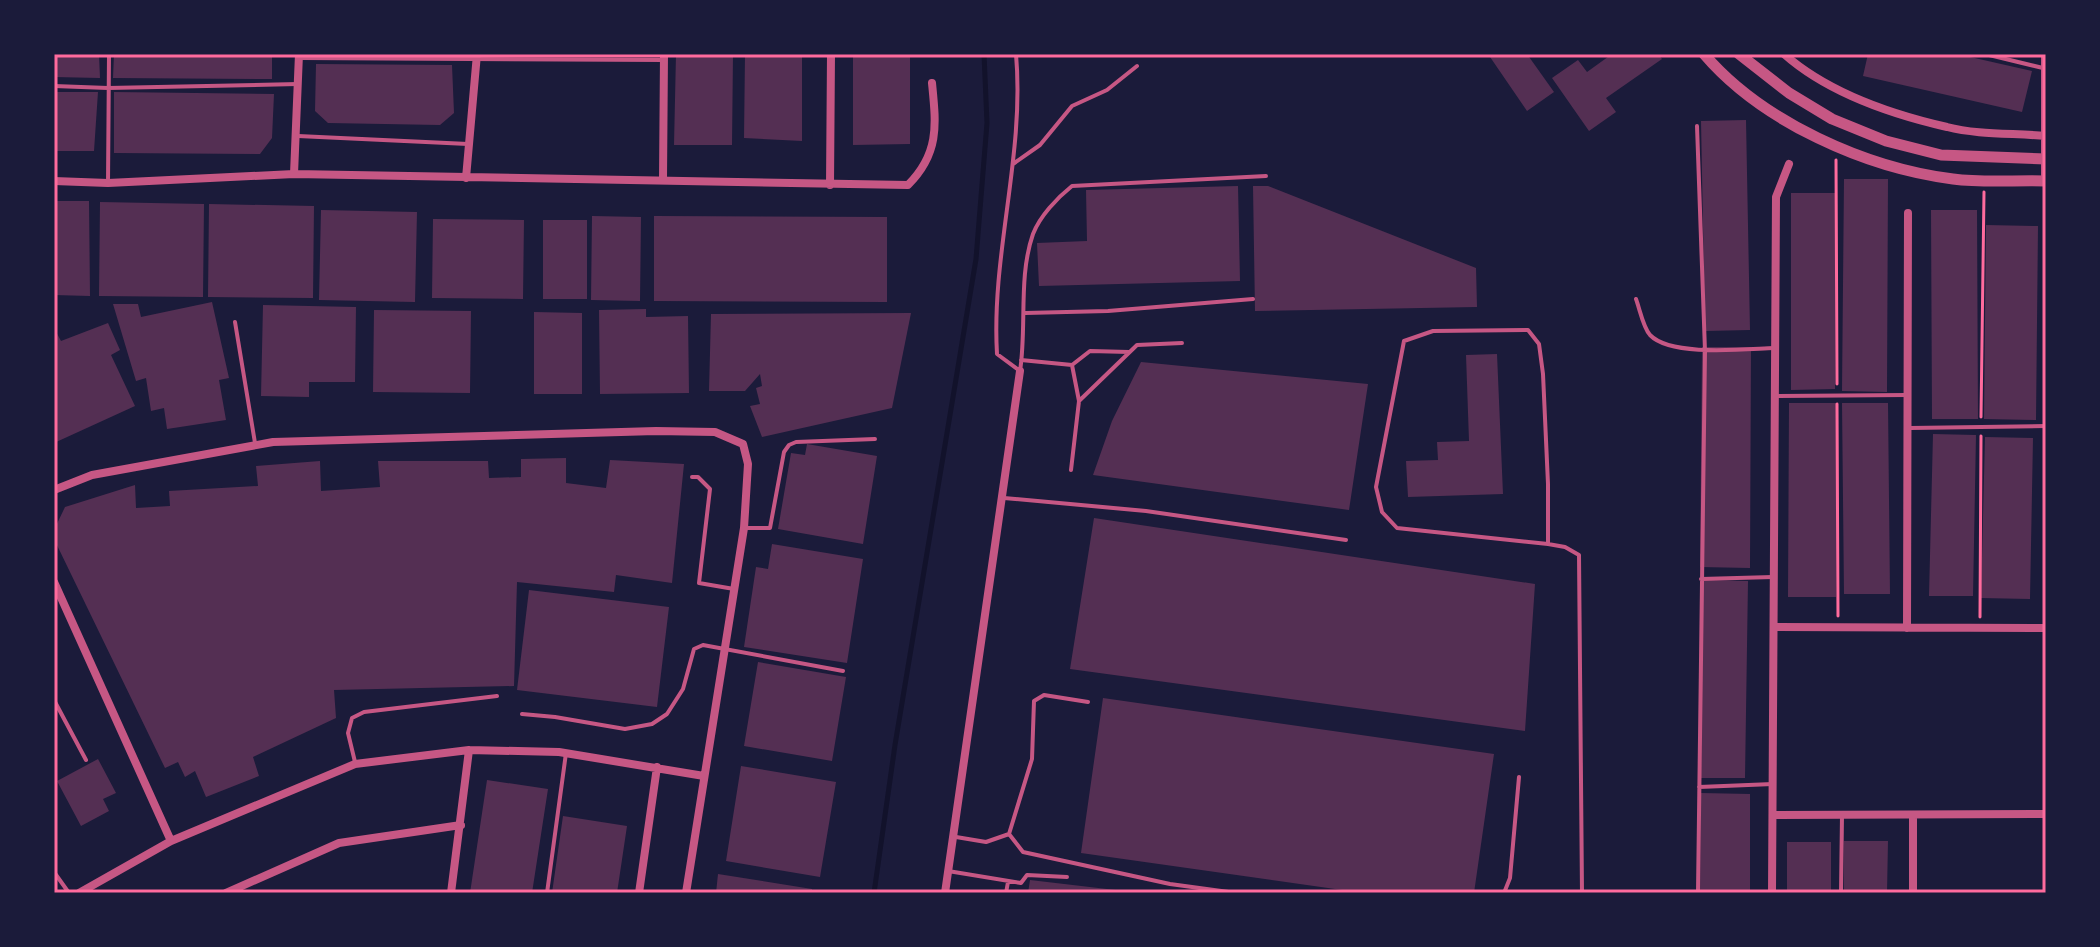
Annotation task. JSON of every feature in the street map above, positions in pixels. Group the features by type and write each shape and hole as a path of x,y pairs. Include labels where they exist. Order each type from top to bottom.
{"street":[{"path":"830,185 831,54"},
{"path":"1704,54 1755,100 1801,131 1878,162 1954,179 2046,181 2045,54"},
{"path":"1739,54 1789,93 1832,119 1886,141 1941,155 2046,159"},
{"path":"1784,54 1845,96 1949,128 2046,136"},
{"path":"294,174 298,56"},
{"path":"466,178 477,57"},
{"path":"663,179 664,57"},
{"path":"54,181 108,183 294,174 908,185 926,161 937,131 932,83"},
{"path":"1772,893 1776,197 1789,164"},
{"path":"1907,628 1908,213"},
{"path":"945,893 1020,371"},
{"path":"54,490 92,475 273,442 592,432 715,432 743,444 748,464 744,528 686,893"},
{"path":"54,582 171,841"},
{"path":"1775,627 2046,628"},
{"path":"79,893 171,841 355,764 469,750 566,753 704,776"},
{"path":"451,893 469,750"},
{"path":"639,893 657,767"},
{"path":"1773,815 2046,814"},
{"path":"1913,815 1913,893"},
{"path":"226,893 339,843 461,825"}],"lane":[{"path":"108,183 109,54"},
{"path":"1985,54 2045,68"},
{"path":"1017,55 1017,132 994,314 997,354 1020,371"},
{"path":"298,56 664,57"},
{"path":"1013,164 1040,145 1072,106 1107,90 1137,66"},
{"path":"54,86 108,88 298,84"},
{"path":"1697,126 1705,351 1698,893"},
{"path":"296,136 468,144"},
{"path":"1020,371 1026,272 1034,233 1057,197 1072,186 1266,176"},
{"path":"1025,313 1108,311 1253,299"},
{"path":"1636,299 1648,333 1658,341 1705,351 1776,348"},
{"path":"235,322 255,445"},
{"path":"1548,544 1547,468 1539,344 1528,330 1433,331 1404,341 1376,487 1382,512 1397,528 1548,544 1565,547 1579,555 1582,893"},
{"path":"1079,401 1137,345 1182,343"},
{"path":"1021,360 1072,365 1090,351 1130,352"},
{"path":"1071,470 1079,401 1072,365"},
{"path":"1775,396 1907,395"},
{"path":"1907,428 2046,426"},
{"path":"744,528 770,528 784,452 789,445 796,442 875,439"},
{"path":"692,477 698,477 710,489 699,583 734,589"},
{"path":"1002,498 1146,511 1346,540"},
{"path":"1701,579 1773,577"},
{"path":"522,714 625,729 652,724 667,714 683,689 694,649 703,645 843,671"},
{"path":"1009,834 1032,759 1034,701 1044,695 1088,702"},
{"path":"355,764 348,733 352,718 364,712 497,696"},
{"path":"54,700 86,760"},
{"path":"547,893 566,753"},
{"path":"1504,893 1510,878 1519,777"},
{"path":"1699,787 1773,784"},
{"path":"1841,893 1842,815"},
{"path":"953,836 986,842 1009,834"},
{"path":"1009,834 1023,852 1170,884 1236,893"},
{"path":"948,871 1021,883 1027,875 1067,877"},
{"path":"54,872 69,893"},
{"path":"1006,893 1008,882"}],"path":[{"path":"1979,628 1984,179"}],"building":[{"path":"54,54 99,54 100,78 54,77"},
{"path":"114,54 272,54 272,79 113,78"},
{"path":"676,54 733,54 732,145 674,145"},
{"path":"745,54 802,54 802,141 744,138"},
{"path":"853,54 910,54 910,144 853,145"},
{"path":"1488,54 1527,54 1554,92 1527,111"},
{"path":"1612,54 1658,54 1662,59 1606,98 1616,112 1589,131 1552,78 1578,60 1587,72"},
{"path":"1868,54 1957,54 2032,71 2022,112 1863,76"},
{"path":"316,64 452,65 454,113 440,125 328,123 315,111"},
{"path":"54,92 98,92 94,151 54,151"},
{"path":"114,92 274,94 272,138 260,154 114,153"},
{"path":"1746,120 1750,330 1705,331 1701,121"},
{"path":"1844,179 1888,179 1887,392 1842,391"},
{"path":"1238,186 1240,281 1039,286 1037,243 1087,241 1086,190"},
{"path":"1253,186 1268,186 1476,268 1477,307 1255,311"},
{"path":"1791,193 1835,193 1835,389 1791,390"},
{"path":"54,201 89,201 90,296 54,295"},
{"path":"100,202 204,204 203,297 99,296"},
{"path":"209,204 314,206 313,298 208,297"},
{"path":"321,210 417,212 415,302 319,300"},
{"path":"1931,210 1977,210 1978,419 1932,419"},
{"path":"592,216 641,217 640,301 591,300"},
{"path":"654,216 887,217 887,302 654,301"},
{"path":"433,219 524,220 523,299 432,298"},
{"path":"543,220 587,220 587,299 543,299"},
{"path":"1986,225 2038,226 2036,420 1984,419"},
{"path":"212,302 229,378 219,380 226,420 167,429 164,408 151,411 146,378 136,381 113,304 138,304 141,317"},
{"path":"263,305 356,307 355,382 309,382 309,397 261,396"},
{"path":"646,309 646,317 688,316 689,393 600,394 599,310"},
{"path":"374,310 471,311 470,393 373,392"},
{"path":"534,312 582,313 582,394 534,394"},
{"path":"911,313 892,408 762,437 750,406 760,404 756,388 762,386 760,374 745,391 709,391 711,314"},
{"path":"108,323 120,350 111,355 135,406 54,443 54,328 61,341"},
{"path":"1702,347 1751,347 1750,568 1700,567"},
{"path":"1497,354 1503,494 1408,497 1406,461 1438,460 1437,442 1469,441 1466,355"},
{"path":"1141,362 1368,384 1349,510 1093,475 1112,421"},
{"path":"1789,403 1837,403 1836,597 1788,597"},
{"path":"1842,403 1888,403 1890,594 1844,594"},
{"path":"1933,434 1976,435 1973,596 1929,596"},
{"path":"1985,437 2033,438 2030,599 1981,598"},
{"path":"807,444 877,456 863,544 778,529 791,453 805,455"},
{"path":"566,458 566,483 606,488 610,460 684,464 672,583 616,575 614,592 517,582 514,686 334,690 336,718 253,757 259,776 206,797 195,771 185,777 178,762 165,768 54,539 54,530 65,507 135,485 136,508 170,506 169,491 258,486 256,466 320,461 321,491 380,487 378,461 488,461 489,478 521,477 521,459"},
{"path":"1094,518 1535,584 1525,731 1070,669"},
{"path":"772,544 863,559 847,663 744,647 756,567 768,569"},
{"path":"1703,580 1748,581 1745,778 1701,778"},
{"path":"529,590 669,607 657,707 517,690"},
{"path":"758,662 846,677 832,761 744,746"},
{"path":"1103,698 1494,754 1474,893 1363,893 1081,853"},
{"path":"98,759 116,793 103,799 109,811 81,826 57,781"},
{"path":"741,766 836,782 820,877 726,861"},
{"path":"487,780 548,789 532,893 470,893"},
{"path":"1701,793 1750,794 1750,893 1700,893"},
{"path":"563,816 627,826 617,893 552,893"},
{"path":"1844,841 1888,841 1887,893 1844,893"},
{"path":"1787,842 1831,842 1831,893 1787,893"},
{"path":"718,874 812,889 812,893 716,893"},
{"path":"1030,880 1124,891 1124,893 1028,893"}],"waterway":[{"path":"874,893 895,745 976,259 987,123 984,54"}]}
